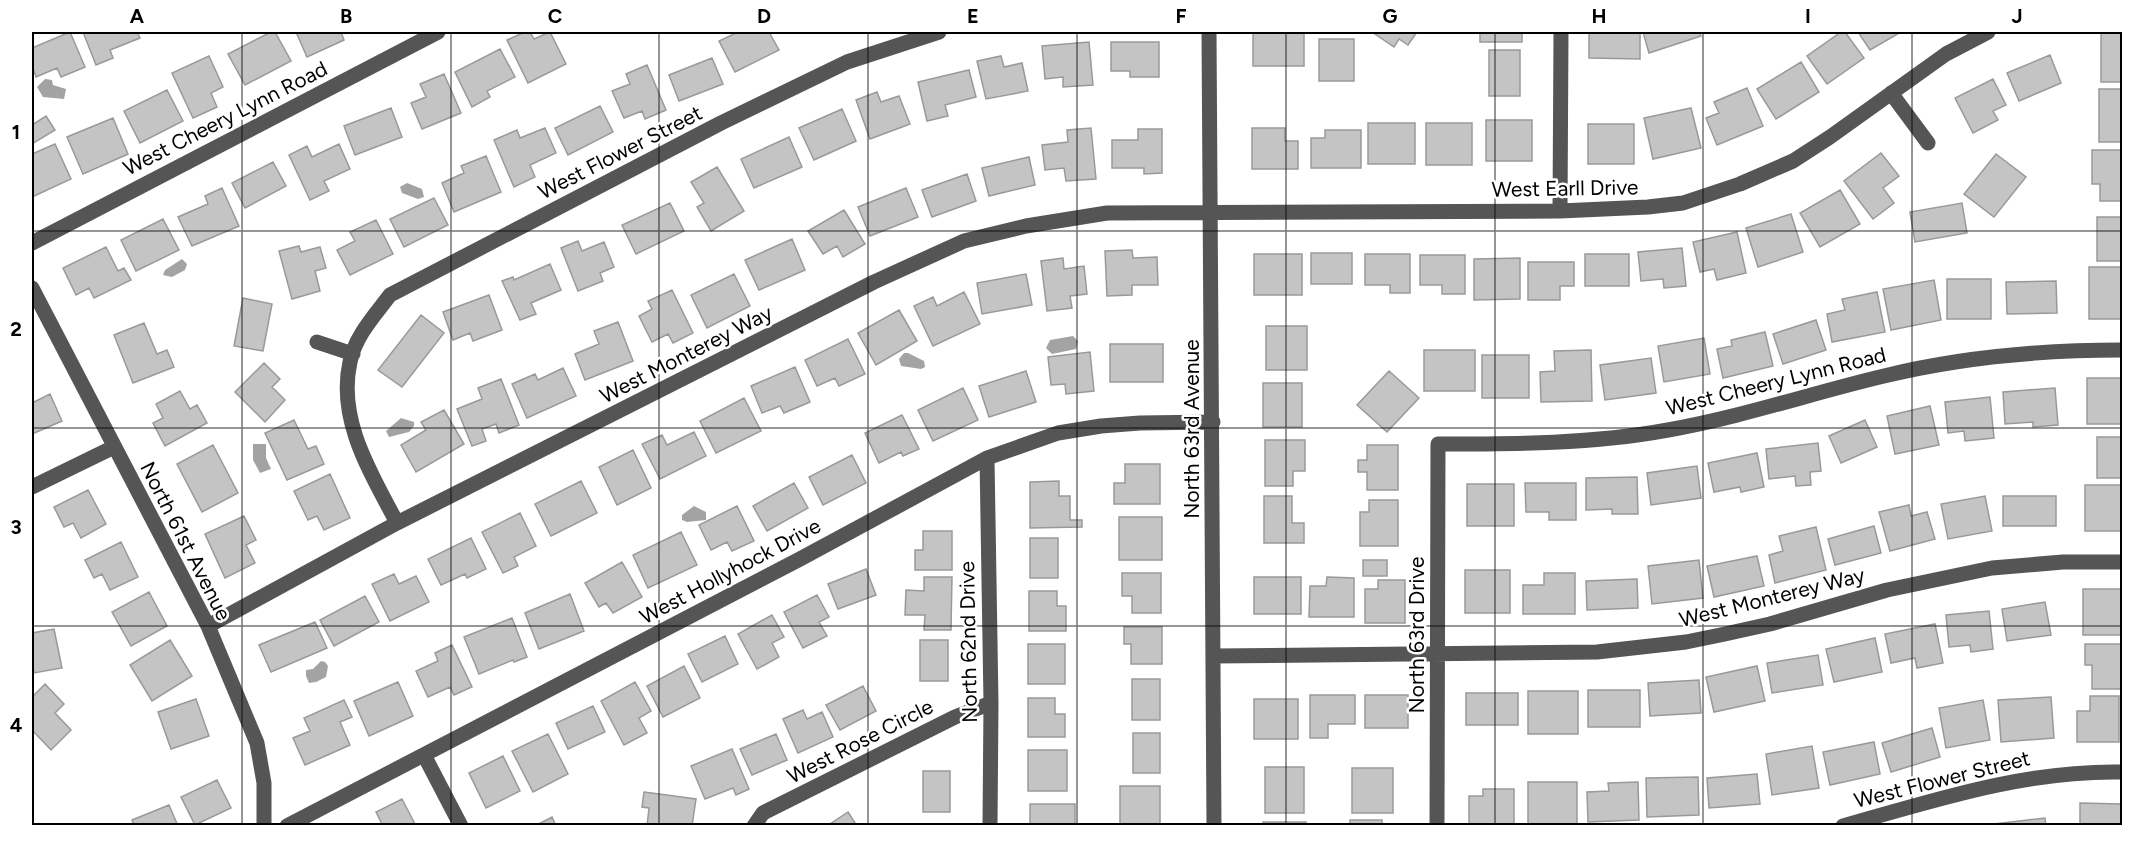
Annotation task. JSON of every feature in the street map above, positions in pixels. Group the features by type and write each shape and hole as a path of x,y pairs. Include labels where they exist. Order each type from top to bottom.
{"street":[{"name":"West Cheery Lynn Road","path":"32,243 438,32"},
{"name":"West Flower Street","path":"397,523 360,450 347,403 350,361 364,329 390,295 711,128 847,62 939,32"},
{"name":"North 63rd Avenue","path":"1209,32 1214,825"},
{"path":"1560,211 1561,32"},
{"name":"West Earll Drive","path":"1211,213 1560,211 1648,207 1683,202 1740,184 1793,161 1946,54 1988,32"},
{"path":"1891,93 1928,143"},
{"name":"West Monterey Way","path":"208,626 397,523 874,282 964,241 1026,226 1107,213 1211,213"},
{"name":"North 61st Avenue","path":"32,288 208,626 257,743 264,783 264,825"},
{"path":"317,342 353,354"},
{"name":"West Cheery Lynn Road","path":"1438,444 1545,443 1622,437 1669,430 1748,413 1828,390 1942,363 2020,354 2122,350"},
{"name":"West Hollyhock Drive","path":"287,825 800,559 987,458 1058,433 1140,423 1213,422"},
{"name":"North 63rd Drive","path":"1437,825 1438,444"},
{"path":"32,487 114,447"},
{"name":"North 62nd Drive","path":"987,458 991,703 990,825"},
{"name":"West Monterey Way","path":"1213,656 1597,652 1676,643 1770,624 1887,590 1972,572 2063,562 2122,562"},
{"name":"West Rose Circle","path":"754,825 763,813 955,717 991,703"},
{"path":"424,755 461,825"},
{"name":"West Flower Street","path":"1843,825 2019,779 2061,774 2122,772"}],"shaded area":[{"path":"45,79 52,80 53,85 66,89 64,99 43,97 37,87"},
{"path":"407,183 422,189 424,197 418,199 402,193 400,187"},
{"path":"182,259 187,264 185,270 172,277 163,275 165,270"},
{"path":"1073,336 1078,341 1076,349 1052,354 1046,348 1050,340"},
{"path":"904,353 924,361 925,367 921,369 901,366 899,359"},
{"path":"401,418 414,422 414,426 409,432 389,437 386,431"},
{"path":"253,444 266,444 266,458 271,469 260,473 253,460"},
{"path":"694,506 706,512 706,520 687,522 682,520 682,515"},
{"path":"321,661 328,666 326,677 309,683 306,670 313,669"}],"building":[{"path":"70,32 85,67 61,77 57,68 36,77 32,65 32,48"},
{"path":"83,32 137,32 140,38 110,50 113,58 96,65"},
{"path":"275,32 291,61 245,85 228,54"},
{"path":"296,32 341,32 344,40 307,57"},
{"path":"530,32 534,39 550,32 566,64 528,83 507,40"},
{"path":"738,32 769,32 779,50 735,72 719,41"},
{"path":"1372,32 1417,32 1408,45 1399,39 1394,47"},
{"path":"1480,32 1522,32 1522,42 1480,42"},
{"path":"1589,32 1640,32 1640,59 1589,58"},
{"path":"1643,32 1699,32 1701,36 1649,53"},
{"path":"1841,32 1845,32 1864,58 1827,84 1807,56"},
{"path":"1858,32 1901,32 1870,50"},
{"path":"2101,32 2122,32 2122,82 2101,82"},
{"path":"1253,33 1304,33 1304,66 1253,66"},
{"path":"1319,39 1354,39 1354,81 1319,81"},
{"path":"1089,42 1093,85 1063,87 1063,77 1045,79 1042,46"},
{"path":"1111,42 1159,42 1159,77 1130,77 1130,71 1111,71"},
{"path":"500,49 515,77 487,91 490,97 472,107 455,72"},
{"path":"1489,50 1520,50 1520,96 1489,96"},
{"path":"2050,55 2061,83 2019,101 2007,73"},
{"path":"209,56 223,87 211,93 217,107 193,118 172,73"},
{"path":"1001,56 1004,67 1022,63 1028,91 986,99 977,61"},
{"path":"712,58 723,84 679,101 669,75"},
{"path":"1801,62 1819,92 1776,119 1757,89"},
{"path":"647,65 666,110 645,119 642,111 624,118 612,91 630,84 626,74"},
{"path":"969,70 976,97 945,105 948,116 927,121 918,82"},
{"path":"444,74 461,113 422,129 411,103 426,97 420,84"},
{"path":"1993,79 2006,105 1993,111 1998,120 1973,133 1955,98"},
{"path":"1747,88 1763,126 1717,145 1706,118 1719,113 1714,102"},
{"path":"2099,89 2122,89 2122,142 2099,142"},
{"path":"167,90 183,121 140,143 124,111"},
{"path":"877,92 881,102 899,96 910,124 870,139 856,100"},
{"path":"600,106 613,132 568,155 555,128"},
{"path":"391,108 402,137 355,155 344,126"},
{"path":"1691,108 1701,148 1653,159 1644,118"},
{"path":"842,109 856,141 814,160 799,128"},
{"path":"46,116 55,130 32,144 32,125"},
{"path":"113,118 128,154 83,174 67,137"},
{"path":"1486,120 1532,120 1532,161 1486,161"},
{"path":"1368,123 1415,123 1415,164 1368,164"},
{"path":"1426,123 1472,123 1472,165 1426,165"},
{"path":"1588,124 1634,124 1634,164 1588,164"},
{"path":"545,128 556,153 530,165 535,177 514,187 494,140 517,130 520,138"},
{"path":"1091,128 1096,179 1066,181 1064,168 1045,170 1042,145 1068,142 1067,130"},
{"path":"1252,128 1285,128 1285,141 1298,141 1298,169 1252,169"},
{"path":"1138,129 1162,129 1162,173 1144,174 1144,168 1112,168 1112,140 1138,140"},
{"path":"1325,130 1361,130 1361,168 1311,168 1311,138 1325,138"},
{"path":"789,137 802,167 754,188 741,159"},
{"path":"55,144 71,179 32,197 32,154"},
{"path":"339,144 350,169 324,181 329,191 310,200 289,155 307,146 312,157"},
{"path":"2092,150 2122,150 2122,201 2100,201 2100,184 2092,184"},
{"path":"1881,153 1899,176 1883,188 1894,203 1873,219 1844,181"},
{"path":"1996,154 2026,177 1994,217 1964,194"},
{"path":"486,156 501,192 454,212 442,183 464,173 461,166"},
{"path":"1029,157 1035,185 989,196 982,168"},
{"path":"273,162 286,186 245,208 232,183"},
{"path":"717,167 744,211 711,231 697,207 704,203 691,182"},
{"path":"967,174 976,201 932,217 922,190"},
{"path":"222,188 239,226 192,246 178,217 208,204 205,196"},
{"path":"906,188 918,217 870,236 858,207"},
{"path":"1840,190 1860,224 1820,247 1800,213"},
{"path":"434,198 448,225 404,247 390,219"},
{"path":"670,203 684,231 636,254 622,225"},
{"path":"1962,203 1967,233 1915,242 1910,212"},
{"path":"844,210 865,244 843,257 837,246 823,254 808,231"},
{"path":"1791,214 1803,252 1758,267 1746,228"},
{"path":"2097,217 2122,217 2122,261 2097,261"},
{"path":"163,219 179,250 136,271 121,240"},
{"path":"376,220 393,254 350,275 337,250 355,241 350,232"},
{"path":"1737,232 1746,273 1717,280 1714,269 1700,272 1693,242"},
{"path":"792,239 805,270 759,290 745,260"},
{"path":"578,241 582,251 604,242 614,267 600,273 603,281 578,291 561,248"},
{"path":"299,246 301,252 320,247 326,268 315,271 320,291 292,299 279,251"},
{"path":"106,247 118,271 124,268 131,280 94,298 89,288 76,295 63,268"},
{"path":"1682,248 1686,286 1664,288 1663,279 1641,281 1638,252"},
{"path":"1132,250 1133,258 1157,257 1158,285 1132,285 1132,295 1107,296 1105,251"},
{"path":"1311,253 1352,253 1352,284 1311,284"},
{"path":"1254,254 1302,254 1302,295 1254,295"},
{"path":"1365,254 1410,254 1410,293 1390,293 1390,285 1365,285"},
{"path":"1585,254 1629,254 1629,286 1585,286"},
{"path":"1420,255 1465,255 1465,294 1442,294 1442,285 1420,285"},
{"path":"1063,258 1064,269 1084,266 1087,294 1070,296 1072,308 1047,311 1041,261"},
{"path":"1520,258 1520,299 1474,300 1474,259"},
{"path":"1528,262 1574,262 1574,286 1560,286 1560,300 1528,300"},
{"path":"550,264 561,290 531,303 536,314 520,320 502,281 513,277 514,280"},
{"path":"2089,267 2122,267 2122,319 2089,319"},
{"path":"734,274 750,306 707,328 691,295"},
{"path":"1026,274 1032,305 982,314 977,283"},
{"path":"1947,279 1991,279 1991,319 1947,319"},
{"path":"1934,280 1941,320 1891,330 1883,289"},
{"path":"2056,281 2057,313 2007,314 2006,282"},
{"path":"672,290 693,333 673,343 668,334 652,342 639,316 652,309 648,301"},
{"path":"964,292 980,324 933,346 914,306 933,297 937,306"},
{"path":"1877,292 1885,332 1832,342 1827,314 1845,310 1842,299"},
{"path":"489,295 502,330 473,341 470,333 453,340 443,312"},
{"path":"243,298 272,304 263,351 234,346"},
{"path":"899,310 917,341 876,365 858,333"},
{"path":"421,315 444,333 402,387 378,370"},
{"path":"1816,320 1826,350 1783,364 1773,334"},
{"path":"618,322 633,361 585,380 575,354 599,344 594,331"},
{"path":"144,323 157,354 167,350 174,367 133,383 114,335"},
{"path":"1266,326 1307,326 1307,370 1266,370"},
{"path":"1765,332 1773,366 1723,378 1717,349 1732,346 1731,340"},
{"path":"1704,338 1710,374 1664,382 1658,346"},
{"path":"848,339 865,374 839,386 835,378 817,386 805,360"},
{"path":"1110,344 1163,344 1163,382 1110,382"},
{"path":"1424,350 1475,350 1475,391 1424,391"},
{"path":"1591,350 1592,401 1541,402 1540,372 1555,371 1554,351"},
{"path":"1090,352 1094,391 1066,394 1065,384 1051,385 1048,357"},
{"path":"1482,355 1529,355 1529,398 1482,398"},
{"path":"1651,358 1656,393 1605,400 1600,365"},
{"path":"264,363 280,379 272,387 285,400 265,422 235,392"},
{"path":"795,367 810,402 784,413 780,406 762,413 751,386"},
{"path":"563,368 576,396 527,418 512,384 535,374 538,380"},
{"path":"1026,371 1036,402 989,417 979,386"},
{"path":"1389,371 1419,398 1387,432 1357,405"},
{"path":"2087,378 2122,378 2122,424 2087,424"},
{"path":"501,379 519,425 499,433 496,424 482,429 486,441 472,446 457,409 482,399 478,388"},
{"path":"1263,383 1302,383 1302,427 1263,427"},
{"path":"963,388 978,420 933,441 918,410"},
{"path":"2055,388 2058,425 2033,427 2033,422 2005,424 2003,392"},
{"path":"180,391 190,409 197,405 207,423 165,446 153,423 163,418 156,404"},
{"path":"50,394 62,421 32,434 32,403"},
{"path":"1990,397 1994,438 1965,441 1964,431 1948,433 1945,402"},
{"path":"744,398 761,431 716,453 700,421"},
{"path":"1930,406 1939,445 1895,454 1887,416"},
{"path":"444,410 464,444 416,472 401,445 426,430 421,422"},
{"path":"902,415 919,449 903,456 901,452 879,463 865,433"},
{"path":"294,420 308,449 316,446 324,464 287,480 265,433"},
{"path":"1865,420 1877,447 1841,463 1829,436"},
{"path":"694,432 706,456 660,479 642,444 662,435 667,445"},
{"path":"2097,437 2122,437 2122,478 2097,478"},
{"path":"1265,440 1305,440 1305,471 1293,471 1293,486 1265,486"},
{"path":"1818,443 1821,471 1810,472 1811,485 1796,486 1795,476 1769,479 1766,449"},
{"path":"213,445 238,493 202,512 177,464"},
{"path":"1367,445 1398,445 1398,490 1367,490 1367,472 1358,472 1358,460 1367,460"},
{"path":"633,450 651,488 617,505 599,467"},
{"path":"1757,453 1764,487 1741,492 1740,487 1714,492 1708,463"},
{"path":"852,455 866,483 823,505 809,477"},
{"path":"1125,464 1160,464 1160,504 1114,504 1114,483 1125,483"},
{"path":"1697,466 1701,498 1651,505 1647,473"},
{"path":"330,474 350,518 324,530 317,516 308,520 294,491"},
{"path":"1637,477 1638,514 1612,514 1612,509 1586,510 1586,478"},
{"path":"581,481 597,513 551,536 535,504"},
{"path":"1059,481 1059,496 1070,496 1070,520 1082,520 1082,527 1030,528 1030,482"},
{"path":"794,483 808,508 767,531 753,506"},
{"path":"1525,483 1576,483 1576,520 1549,520 1549,512 1526,512"},
{"path":"1467,484 1514,484 1514,526 1467,526"},
{"path":"2085,485 2122,485 2122,531 2085,531"},
{"path":"88,490 106,524 81,538 73,523 64,527 54,507"},
{"path":"1264,496 1292,496 1292,523 1304,523 1304,543 1264,543"},
{"path":"1985,496 1992,531 1948,539 1941,504"},
{"path":"2003,496 2056,496 2056,526 2003,526"},
{"path":"1369,500 1398,500 1398,546 1360,546 1360,512 1369,512"},
{"path":"1909,505 1911,516 1927,512 1935,539 1890,551 1879,512"},
{"path":"737,506 754,541 732,551 727,542 711,550 699,525"},
{"path":"520,513 536,546 514,557 518,566 503,573 482,532"},
{"path":"244,516 256,540 246,545 255,563 225,578 205,534"},
{"path":"1119,517 1162,517 1162,560 1119,560"},
{"path":"1874,526 1881,553 1835,565 1828,539"},
{"path":"1816,527 1826,570 1775,583 1769,555 1783,551 1779,536"},
{"path":"923,531 952,531 952,570 915,570 915,550 923,550"},
{"path":"681,532 697,565 648,588 633,555"},
{"path":"471,538 486,569 467,578 465,574 441,585 428,559"},
{"path":"1030,538 1058,538 1058,578 1030,578"},
{"path":"121,542 138,577 110,590 102,574 94,578 85,560"},
{"path":"1757,556 1764,586 1714,597 1707,566"},
{"path":"1363,560 1387,560 1387,576 1363,576"},
{"path":"1699,560 1703,598 1652,604 1648,566"},
{"path":"622,562 642,597 613,613 606,603 599,607 585,583"},
{"path":"866,569 876,595 838,609 828,584"},
{"path":"1465,570 1510,570 1510,613 1465,613"},
{"path":"1122,573 1161,573 1161,613 1132,613 1132,596 1122,596"},
{"path":"1544,573 1575,573 1575,614 1523,614 1523,585 1544,585"},
{"path":"394,574 399,584 416,576 429,602 390,621 372,584"},
{"path":"924,577 952,577 951,630 924,630 925,615 905,615 906,590 924,591"},
{"path":"1254,577 1301,577 1301,614 1254,614"},
{"path":"1327,577 1354,578 1354,617 1309,617 1310,586 1326,586"},
{"path":"1637,579 1638,608 1587,610 1586,581"},
{"path":"1378,580 1405,580 1405,623 1365,623 1365,589 1378,589"},
{"path":"2083,589 2122,589 2122,635 2083,635"},
{"path":"1029,591 1057,591 1057,606 1066,606 1066,631 1029,631"},
{"path":"149,592 167,626 131,646 112,612"},
{"path":"570,594 584,631 539,649 525,613"},
{"path":"817,595 829,617 819,622 827,636 803,648 784,612"},
{"path":"365,596 379,622 334,646 320,620"},
{"path":"2045,602 2051,635 2007,641 2002,609"},
{"path":"1989,611 1993,649 1971,652 1970,645 1949,647 1946,615"},
{"path":"772,615 784,637 772,643 779,657 757,669 738,634"},
{"path":"512,618 527,657 514,662 513,660 479,674 464,637"},
{"path":"315,622 327,648 271,672 259,645"},
{"path":"1935,624 1943,663 1917,668 1915,658 1891,663 1885,634"},
{"path":"1124,627 1162,627 1162,664 1131,664 1131,644 1124,644"},
{"path":"54,629 62,668 34,673 32,633"},
{"path":"725,636 738,664 702,682 688,654"},
{"path":"1875,638 1882,672 1834,682 1826,649"},
{"path":"170,640 192,676 152,701 130,665"},
{"path":"920,640 948,640 948,681 920,681"},
{"path":"1028,644 1065,644 1065,684 1028,684"},
{"path":"2085,644 2122,644 2122,689 2092,689 2092,665 2085,665"},
{"path":"452,645 472,687 454,695 450,687 428,697 416,671 438,661 435,653"},
{"path":"1818,655 1823,685 1772,693 1767,663"},
{"path":"684,666 700,698 663,717 647,686"},
{"path":"1757,666 1765,701 1714,712 1706,677"},
{"path":"1132,679 1160,679 1160,720 1132,720"},
{"path":"1699,680 1701,713 1650,716 1648,683"},
{"path":"398,682 413,716 369,736 354,701"},
{"path":"635,682 651,711 639,718 647,733 624,745 601,701"},
{"path":"45,684 64,704 55,713 71,730 51,750 32,730 32,697"},
{"path":"863,686 876,711 840,730 826,705"},
{"path":"1588,690 1640,690 1640,727 1588,727"},
{"path":"1528,691 1578,691 1578,734 1528,734"},
{"path":"1466,693 1518,693 1518,725 1466,725"},
{"path":"1310,695 1355,695 1355,724 1328,724 1328,738 1310,738"},
{"path":"1365,695 1408,695 1408,728 1365,728"},
{"path":"2090,696 2119,696 2119,742 2077,742 2077,711 2090,711"},
{"path":"2051,697 2054,738 2001,742 1998,700"},
{"path":"1028,698 1055,698 1055,714 1065,714 1065,737 1028,737"},
{"path":"196,699 209,736 171,749 158,712"},
{"path":"1254,699 1298,699 1298,739 1254,739"},
{"path":"344,700 352,717 340,722 350,745 305,765 293,738 310,731 304,718"},
{"path":"1983,700 1990,740 1946,748 1939,708"},
{"path":"593,706 605,732 568,749 556,723"},
{"path":"803,710 807,719 822,712 833,737 798,753 783,719"},
{"path":"1932,728 1940,757 1891,772 1882,743"},
{"path":"1133,733 1160,733 1160,773 1133,773"},
{"path":"548,734 568,774 533,792 512,751"},
{"path":"776,734 787,760 752,775 740,749"},
{"path":"1874,742 1880,774 1830,785 1823,752"},
{"path":"1812,746 1819,788 1772,795 1766,754"},
{"path":"732,749 749,789 736,795 733,788 705,799 691,766"},
{"path":"1028,750 1067,750 1067,791 1028,791"},
{"path":"503,756 520,791 486,808 469,773"},
{"path":"1265,767 1304,767 1304,813 1265,813"},
{"path":"1352,768 1393,768 1393,813 1352,813"},
{"path":"923,771 950,771 950,812 923,812"},
{"path":"1757,774 1760,804 1709,808 1707,778"},
{"path":"1698,777 1699,815 1647,817 1646,778"},
{"path":"217,780 231,808 195,825 181,797"},
{"path":"1528,782 1577,782 1577,824 1528,824"},
{"path":"1638,782 1639,820 1588,822 1587,792 1609,791 1608,783"},
{"path":"1120,786 1160,786 1160,826 1120,826"},
{"path":"1483,789 1514,789 1514,826 1469,826 1469,796 1483,796"},
{"path":"644,792 696,799 692,826 647,826 649,808 642,807"},
{"path":"402,799 416,826 383,826 376,812"},
{"path":"2080,803 2121,804 2121,826 2080,826"},
{"path":"1030,804 1075,804 1075,826 1030,826"},
{"path":"169,805 178,826 134,826 132,820"},
{"path":"848,812 857,826 827,826"},
{"path":"552,817 556,826 535,826"},
{"path":"2045,818 2046,826 1994,826 1994,824"},
{"path":"1350,820 1382,820 1382,826 1350,826"},
{"path":"1263,822 1306,822 1306,826 1263,826"}]}
